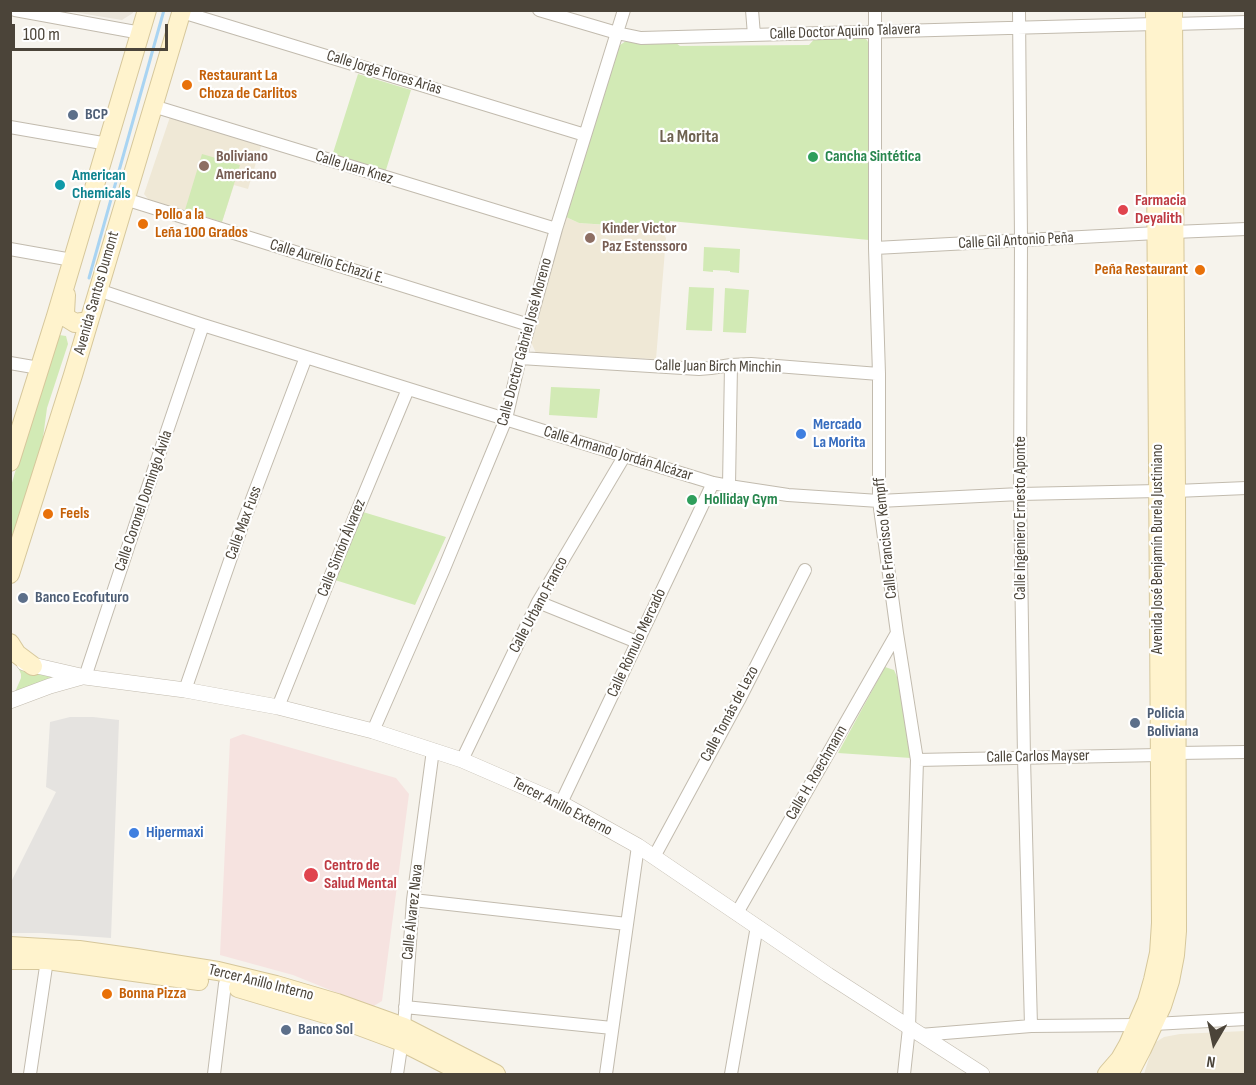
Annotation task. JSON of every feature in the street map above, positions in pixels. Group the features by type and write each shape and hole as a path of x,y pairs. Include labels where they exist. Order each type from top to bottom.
{"main road":[{"name":"Avenida Santos Dumont","path":"10,462 53,327 147,10"},
{"name":"Avenida Santos Dumont","path":"10,574 73,375 182,11"},
{"name":"Avenida José Benjamín Burela Justiniano","path":"1164,17 1166,233 1176,491 1167,619"},
{"name":"Avenida José Benjamín Burela Justiniano","path":"1107,1074 1162,1006 1170,981 1177,931 1168,754 1167,619 1158,491 1166,233"},
{"path":"67,279 65,307 67,318 75,323 89,321"},
{"path":"53,327 66,326 73,330 75,341 73,375"},
{"path":"10,644 33,666"},
{"name":"Tercer Anillo Interno","path":"10,946 79,950 218,971 276,985 337,1003 403,1035 496,1074"},
{"path":"47,960 75,959 78,957 79,950"},
{"path":"92,966 92,960 98,956 126,957"},
{"name":"Tercer Anillo Interno","path":"10,960 47,960 225,984 403,1035 465,1074"},
{"name":"Avenida José Benjamín Burela Justiniano","path":"1129,1074 1146,1024"}],"street":[{"path":"15,10 141,33"},
{"name":"Calle Doctor Aquino Talavera","path":"538,10 641,38 1019,28 1164,17 1245,22"},
{"name":"Calle Doctor Gabriel José Moreno","path":"373,731 506,419 520,358 556,229 624,10"},
{"path":"752,10 754,35"},
{"name":"Calle Francisco Kempff","path":"875,10 875,248 879,374 879,501 917,760 914,1031 904,1074"},
{"name":"Calle Ingeniero Ernesto Aponte","path":"1019,10 1020,494 1031,1026"},
{"name":"Calle Jorge Flores Arias","path":"182,11 585,135"},
{"name":"Calle Juan Knez","path":"153,106 556,229"},
{"path":"10,128 108,144"},
{"name":"Calle Aurelio Echazú E.","path":"125,200 529,325"},
{"name":"Calle Gil Antonio Peña","path":"875,248 1245,229"},
{"path":"10,249 72,260"},
{"name":"Calle Armando Jordán Alcázar","path":"98,290 203,325 713,483 788,495 879,501 1020,494 1158,491"},
{"name":"Calle Coronel Domingo Ávila","path":"85,676 203,325"},
{"name":"Calle Max Fuss","path":"185,690 243,523 306,357"},
{"name":"Calle Juan Birch Minchin","path":"520,358 699,369 731,364 751,364 879,374"},
{"path":"10,363 39,368"},
{"path":"729,486 731,364"},
{"name":"Calle Simón Álvarez","path":"278,707 408,389"},
{"name":"Calle Urbano Franco","path":"462,760 538,602 625,455"},
{"name":"Calle Rómulo Mercado","path":"561,803 713,483"},
{"path":"1176,491 1245,488"},
{"name":"Calle Tomás de Lezo","path":"654,857 805,570"},
{"path":"538,602 637,642"},
{"name":"Calle H. Roechmann","path":"737,913 897,633"},
{"name":"Tercer Anillo Externo","path":"10,659 85,676 185,690 278,707 373,731 462,760 561,803 638,846 982,1074"},
{"name":"Tercer Anillo Externo","path":"10,701 85,676"},
{"name":"Calle Álvarez Nava","path":"397,1074 403,1035 413,900 433,750"},
{"name":"Calle Carlos Mayser","path":"917,760 1245,752"},
{"path":"606,1074 638,846"},
{"path":"413,900 627,924"},
{"path":"731,1074 757,926"},
{"path":"30,1074 47,960"},
{"path":"214,1074 225,984"},
{"path":"405,1006 612,1028"},
{"path":"914,1031 1245,1019"}],"shaded area":[{"path":"133,10 133,13 122,20 67,11"},
{"name":"Boliviano Americano","path":"170,117 261,146 248,189 234,185 222,222 149,200 144,194"},
{"path":"566,217 579,223 661,229 666,238 656,359 536,353 531,342"},
{"path":"70,717 119,720 111,938 11,933 11,882 56,792 46,787 50,722"},
{"name":"Centro de Salud Mental","path":"243,734 396,778 409,794 382,1001 372,1007 293,975 220,955 230,739"},
{"path":"1245,1031 1245,1074 1144,1074 1156,1042 1164,1037 1180,1034"}],"green space":[{"path":"818,35 859,35 867,40 870,46 869,240 670,221 668,229 579,223 566,217 617,47 626,41 672,40 680,46 809,45"},
{"path":"358,74 411,90 385,173 332,156"},
{"path":"202,154 240,165 222,222 185,210"},
{"path":"704,247 740,249 739,273 703,271"},
{"path":"689,287 714,288 712,331 686,330"},
{"path":"725,288 749,290 746,333 723,332"},
{"path":"59,335 66,336 68,344 47,408 42,445 11,556 11,486 53,343"},
{"path":"551,387 600,389 597,418 549,415"},
{"path":"363,512 446,537 415,605 335,580"},
{"path":"18,667 53,677 15,692 21,678"},
{"path":"885,667 894,670 898,679 911,758 838,753"}],"waterway":[{"path":"89,278 164,10"}],"place":[{"name":"Restaurant La Choza de Carlitos","path":"187,85"},
{"name":"BCP","path":"73,115"},
{"name":"Cancha Sintética","path":"813,157"},
{"name":"Boliviano Americano","path":"204,166"},
{"name":"American Chemicals","path":"60,185"},
{"name":"Farmacia Deyalith","path":"1123,210"},
{"name":"Pollo a la Leña 100 Grados","path":"143,224"},
{"name":"Kinder Victor Paz Estenssoro","path":"590,238"},
{"name":"Peña Restaurant","path":"1200,270"},
{"name":"Mercado La Morita","path":"801,434"},
{"name":"Holliday Gym","path":"692,500"},
{"name":"Feels","path":"48,514"},
{"name":"Banco Ecofuturo","path":"23,598"},
{"name":"Policia Boliviana","path":"1135,723"},
{"name":"Hipermaxi","path":"134,833"},
{"name":"Centro de Salud Mental","path":"311,875"},
{"name":"Bonna Pizza","path":"107,994"},
{"name":"Banco Sol","path":"286,1030"}],"district":[{"name":"La Morita","path":"689,137"}]}
